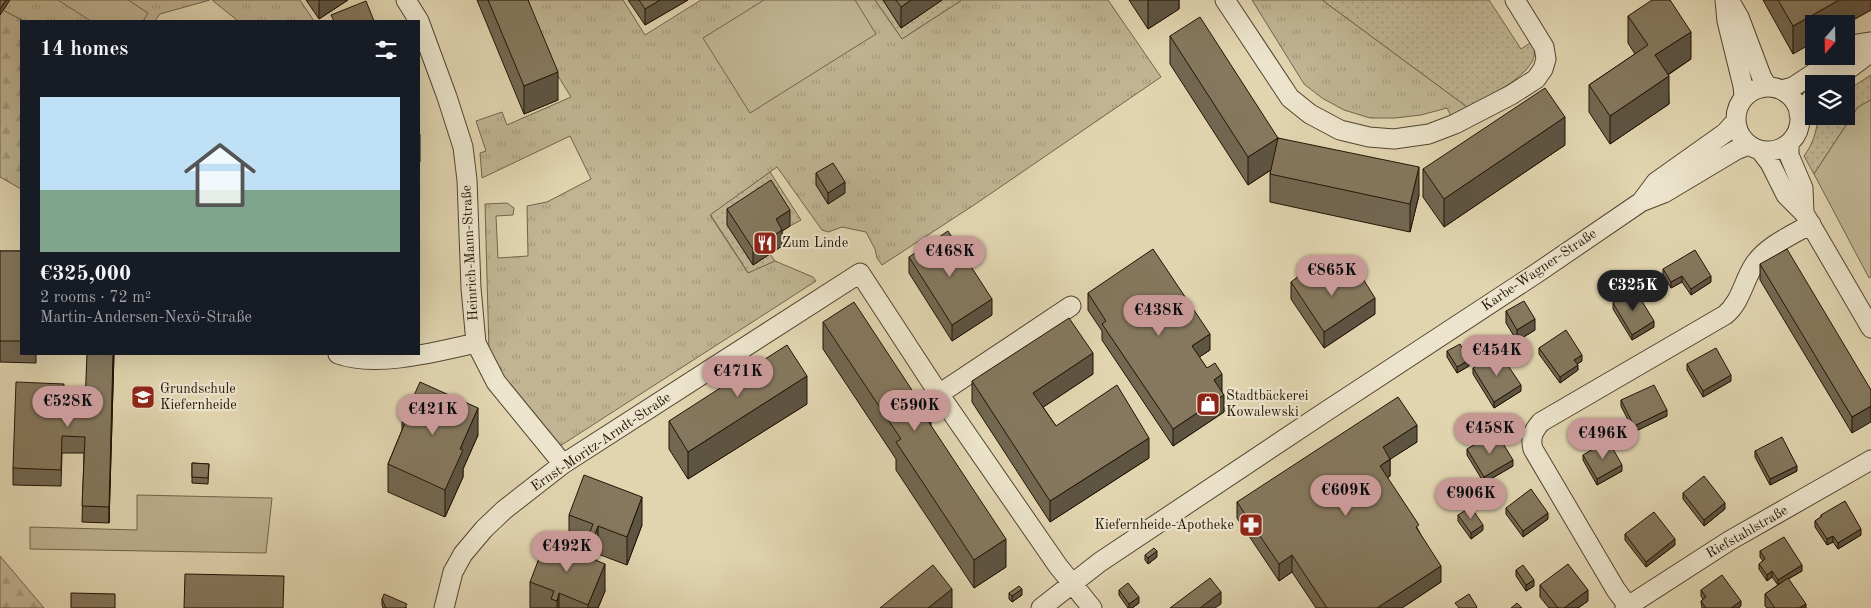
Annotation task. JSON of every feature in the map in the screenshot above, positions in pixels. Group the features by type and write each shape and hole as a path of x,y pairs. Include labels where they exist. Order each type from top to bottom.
{"street":[{"name":"Heinrich-Mann-Straße","path":"406,0 418,20"},
{"path":"1224,0 1290,98 1310,114 1340,130 1369,138 1394,139 1429,134 1455,124 1511,95 1536,79 1543,69 1546,59 1544,47 1515,0"},
{"path":"1725,0 1727,20 1744,86 1744,97"},
{"path":"1729,0 1739,17 1762,78 1775,89 1795,101 1799,114 1799,126 1789,143 1777,150 1755,148"},
{"name":"Heinrich-Mann-Straße","path":"420,24 463,147 467,180 471,288 476,343 496,382 563,464"},
{"path":"1855,46 1871,42"},
{"path":"1841,75 1871,50"},
{"path":"1826,65 1793,87 1753,90 1744,97 1738,107 1736,121 1739,133 1770,163 1786,195 1808,219 1871,328"},
{"path":"1799,114 1805,104"},
{"name":"Karbe-Wagner-Straße","path":"1641,202 1656,182 1725,133 1736,121"},
{"path":"1789,143 1788,156 1803,188 1808,219"},
{"name":"Karbe-Wagner-Straße","path":"1041,608 1100,562 1641,202 1664,193 1736,150 1755,148"},
{"path":"1626,607 1533,449 1531,442 1532,434 1541,422 1725,315 1736,303 1759,258 1808,219"},
{"name":"Ernst-Moritz-Arndt-Straße","path":"444,608 453,572 463,554 478,535 504,510 563,464 860,273 1058,566 1092,608"},
{"path":"940,394 1072,306"},
{"path":"420,354 476,343"},
{"path":"341,355 358,360 386,360 412,355"},
{"name":"Riefstahlstraße","path":"1626,607 1729,541 1871,460"}],"green space":[{"path":"10,0 210,0 160,14 156,20 22,20 3,10"},
{"path":"58,0 128,0 148,13 144,20 89,20"},
{"path":"212,0 300,0 313,20 237,20"},
{"path":"522,0 623,0 645,35 701,0 875,0 902,39 962,0 1108,0 1161,77 974,205 882,265 866,232 842,227 828,232 822,230 777,167 710,215 748,273 775,261 813,277 816,281 560,446 500,378 489,351 485,204 507,203 514,208 513,215 496,216 498,258 528,256 527,206 547,202 591,179 570,136 482,178 480,153 486,151 476,121 502,112 507,125 571,97 547,58"},
{"path":"764,0 855,0 876,34 750,113 703,38"},
{"path":"875,0 883,0 901,28 942,0 962,0 902,39"},
{"path":"1252,0 1322,0 1467,107 1451,116 1447,108 1421,115 1395,118 1370,118 1344,110 1322,98 1304,84"},
{"path":"1322,0 1489,0 1521,49 1533,41 1535,52 1531,63 1513,81 1467,107"},
{"path":"3,10 22,20 20,20 20,188 0,177 0,15"},
{"path":"1871,75 1871,100 1858,107 1855,112 1855,85"},
{"path":"1871,100 1871,277 1869,278 1814,174 1846,125 1855,125 1855,112 1858,107"},
{"path":"1817,125 1846,125 1814,174 1804,156 1810,147"},
{"path":"770,172 801,220 790,226 770,197 753,265 770,254 775,261 749,274 710,214"},
{"path":"137,495 272,498 266,553 30,549 30,527 137,530"},
{"path":"0,556 44,608 0,608"}],"building":[{"path":"0,0 6,0 0,9"},
{"path":"488,0 528,0 558,72 524,86"},
{"path":"639,0 660,0 645,9"},
{"path":"896,0 911,0 901,7"},
{"path":"1652,0 1670,0 1691,32 1655,55 1669,76 1610,116 1589,85 1648,45 1628,16"},
{"path":"1778,0 1839,0 1812,15 1805,15 1805,19 1793,26"},
{"path":"366,1 374,20 334,20 331,15"},
{"path":"1200,17 1278,138 1248,157 1170,36"},
{"path":"1545,88 1565,117 1444,199 1423,169"},
{"path":"1278,138 1419,167 1410,204 1270,174"},
{"path":"833,163 845,182 828,193 816,173"},
{"path":"771,180 790,210 776,219 782,230 753,249 727,209"},
{"path":"948,231 992,299 952,325 909,257"},
{"path":"1153,249 1210,334 1192,346 1207,368 1215,363 1222,374 1214,380 1224,395 1173,429 1102,324 1106,321 1088,293"},
{"path":"1787,249 1871,390 1871,406 1852,417 1760,264"},
{"path":"1695,250 1711,276 1691,289 1682,276 1671,282 1663,269"},
{"path":"0,251 20,251 20,341 0,341"},
{"path":"1313,265 1330,290 1358,271 1375,298 1324,332 1291,282"},
{"path":"1635,290 1654,321 1632,335 1613,303"},
{"path":"1524,301 1535,319 1517,330 1506,311"},
{"path":"854,302 931,419 928,421 1006,539 974,560 896,442 901,439 823,322"},
{"path":"1069,318 1093,353 1033,393 1056,426 1117,385 1149,438 1050,501 972,381"},
{"path":"1566,330 1582,355 1574,360 1578,365 1560,377 1539,348"},
{"path":"1460,344 1469,360 1457,367 1447,351"},
{"path":"787,345 807,376 688,452 669,421"},
{"path":"1716,348 1731,375 1703,391 1687,364"},
{"path":"1499,352 1521,385 1494,402 1473,368"},
{"path":"87,355 113,355 109,507 82,506 85,437 62,436 61,470 13,468 16,382 64,384 63,403 85,404"},
{"path":"420,382 478,408 460,449 463,450 445,490 388,464 405,423 402,422"},
{"path":"1654,385 1667,410 1634,426 1621,400"},
{"path":"1398,397 1417,425 1383,447 1390,459 1380,466 1419,525 1416,527 1441,566 1377,608 1327,608 1292,555 1279,564 1237,502"},
{"path":"1496,432 1513,460 1484,477 1467,449"},
{"path":"1782,437 1797,466 1770,479 1755,451"},
{"path":"1608,440 1622,465 1597,479 1583,455"},
{"path":"192,463 209,464 208,478 192,477"},
{"path":"584,475 642,497 627,537 598,526 595,534 590,532 593,524 569,515"},
{"path":"1704,476 1725,503 1704,520 1683,493"},
{"path":"1531,489 1548,513 1523,531 1506,508"},
{"path":"1845,501 1861,529 1838,543 1833,536 1827,539 1815,521 1821,515"},
{"path":"1471,507 1483,525 1471,533 1458,515"},
{"path":"1654,512 1675,539 1646,562 1625,534"},
{"path":"1784,537 1802,565 1778,580 1772,571 1767,575 1759,564 1765,559 1760,551"},
{"path":"546,540 605,564 588,605 559,593 557,601 551,599 554,591 530,582"},
{"path":"1154,548 1157,551 1148,558 1145,555"},
{"path":"1568,564 1588,590 1564,608 1558,608 1540,585"},
{"path":"933,565 952,589 928,608 880,608"},
{"path":"1523,565 1534,580 1526,585 1516,570"},
{"path":"185,574 284,576 283,608 184,608"},
{"path":"1722,575 1741,601 1731,608 1706,608 1701,601 1706,597 1701,590"},
{"path":"1210,578 1221,592 1200,608 1170,608"},
{"path":"1788,578 1806,604 1799,608 1775,608 1765,594"},
{"path":"1128,583 1139,597 1129,604 1119,590"},
{"path":"1019,586 1022,589 1012,596 1009,593"},
{"path":"71,593 115,594 115,608 71,608"},
{"path":"384,594 407,604 405,608 386,608 382,599"},
{"path":"1469,594 1477,607 1459,608 1455,603"},
{"path":"1517,603 1522,608 1511,608"}],"place":[{"name":"Zum Linde","path":"765,243"},
{"name":"Grundschule Kiefernheide","path":"143,397"},
{"name":"Stadtbäckerei Kowalewski","path":"1208,404"},
{"name":"Kiefernheide-Apotheke","path":"1251,525"}]}
